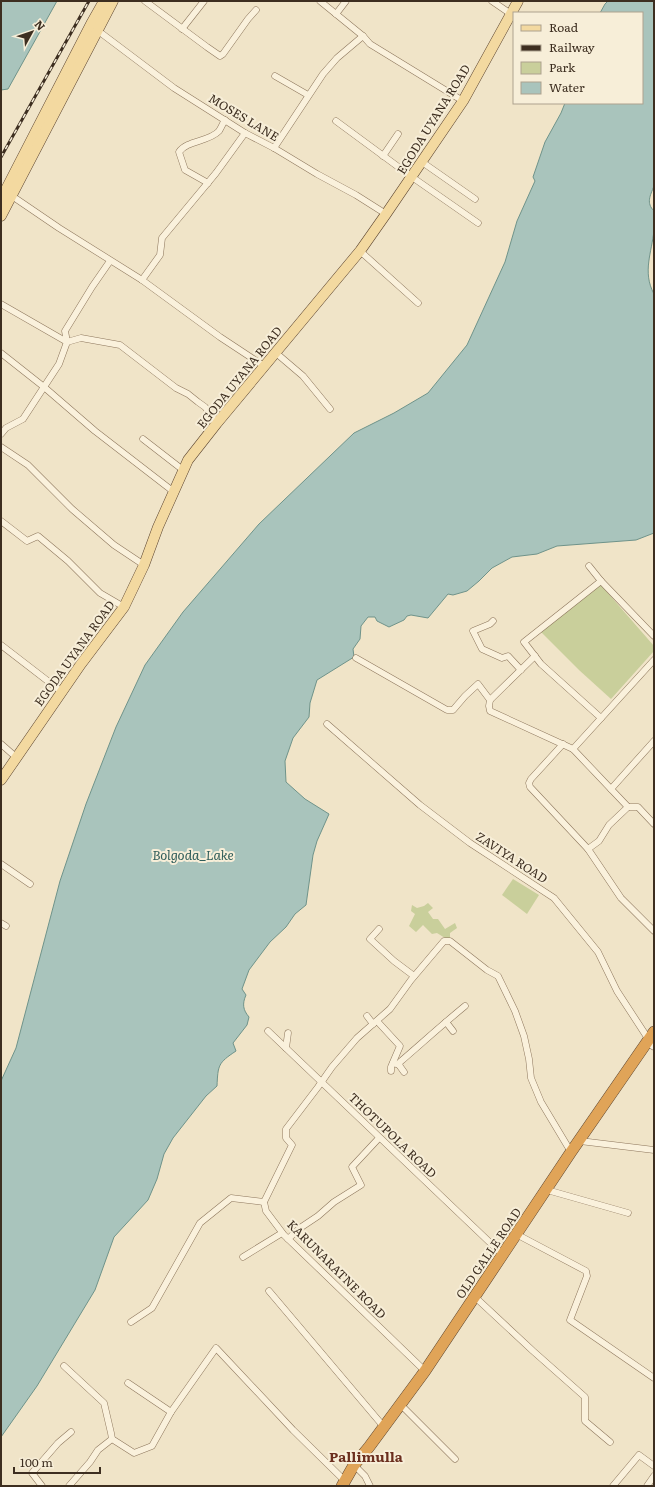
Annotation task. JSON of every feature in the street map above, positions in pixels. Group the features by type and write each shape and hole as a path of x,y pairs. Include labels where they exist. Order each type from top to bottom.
{"highway":[{"name":"OLD GALLE ROAD","path":"344,1484 354,1465 425,1371 571,1152 651,1041"}],"main road":[{"path":"1,199 104,1"},
{"path":"1,216 113,1"},
{"name":"EGODA UYANA ROAD","path":"1,780 62,692 124,607 144,565 188,460 360,251 463,101 518,1"}],"street":[{"path":"145,1 207,48 220,56 256,10"},
{"path":"182,29 204,1"},
{"path":"320,1 363,36 370,44 463,101"},
{"path":"336,14 346,1"},
{"path":"492,1 511,14"},
{"name":"MOSES LANE","path":"97,30 174,88 245,133 356,195 386,214"},
{"path":"274,148 329,65 363,36"},
{"path":"275,76 308,95"},
{"path":"208,183 185,170 179,152 181,148 186,145 196,143 218,132 225,120"},
{"path":"336,121 478,223"},
{"path":"142,280 160,255 162,238 208,183 245,133"},
{"path":"383,156 398,134"},
{"path":"422,162 475,199"},
{"path":"12,196 110,261 142,280 220,337 264,366"},
{"path":"360,251 418,303"},
{"path":"1,434 6,428 23,419 59,364 68,342 65,332 92,287 110,261"},
{"path":"1,304 68,342 81,338 120,345 176,388 188,394 205,407 217,423"},
{"path":"1,353 44,387 95,431 174,492"},
{"path":"276,353 303,376 330,410"},
{"path":"143,439 183,470"},
{"path":"1,447 28,465 72,509 114,545 144,565"},
{"path":"1,521 27,541 38,536 68,560 100,593 124,607"},
{"path":"589,566 601,581 654,636"},
{"path":"601,581 524,642 541,664 601,718"},
{"path":"493,621 490,624 472,631 482,649 502,658 508,656 521,670"},
{"path":"1,644 62,692"},
{"path":"535,656 490,700 488,706 490,711 572,749 628,807"},
{"path":"356,658 447,710 453,710 478,684 490,700"},
{"path":"572,749 654,660"},
{"name":"ZAVIYA ROAD","path":"327,724 420,805 470,842 554,898 598,952 617,991 651,1041"},
{"path":"611,789 654,741"},
{"path":"1,744 17,758"},
{"path":"563,744 529,783 530,787 588,849 621,898 654,931"},
{"path":"588,849 599,841 610,825 628,807 638,807 654,824"},
{"path":"1,864 30,884"},
{"path":"378,929 370,939 394,961 414,976"},
{"path":"131,1322 152,1308 200,1223 231,1198 264,1202 292,1145 286,1138 286,1129 332,1066 357,1038 390,1009 414,976 444,941 450,941 487,970 498,976 515,1011 524,1036 531,1078 540,1102 571,1152"},
{"path":"400,1065 400,1062 465,1006"},
{"path":"367,1016 400,1046 393,1063 392,1071"},
{"path":"446,1022 453,1030"},
{"name":"THOTUPOLA ROAD","path":"268,1031 503,1256"},
{"path":"286,1048 288,1033"},
{"path":"393,1063 400,1065 404,1072"},
{"path":"288,1239 334,1202 361,1185 352,1167 379,1138"},
{"path":"580,1141 654,1150"},
{"path":"547,1190 628,1213"},
{"name":"KARUNARATNE ROAD","path":"264,1202 266,1211 288,1239 425,1371"},
{"path":"243,1257 282,1232"},
{"path":"516,1234 586,1271 587,1276 570,1320 654,1378"},
{"path":"269,1291 384,1427"},
{"path":"475,1297 585,1397 585,1421 610,1442"},
{"path":"64,1366 104,1403 112,1439 134,1453 140,1452 152,1446 171,1412 216,1348 344,1484"},
{"path":"128,1383 171,1412"},
{"path":"400,1404 455,1459"},
{"path":"42,1486 32,1473 71,1432"},
{"path":"69,1486 90,1462 98,1450 112,1439"},
{"path":"613,1486 639,1455 654,1466"},
{"path":"354,1465 365,1476 370,1486"},
{"path":"647,1486 654,1476"}],"green space":[{"path":"600,584 654,646 654,651 611,699 541,632"},
{"path":"513,879 539,895 527,914 502,895"},
{"path":"428,903 433,908 428,912 433,919 438,919 445,929 455,923 457,928 450,933 450,939 437,933 432,934 423,925 416,932 409,926 415,914 411,911 412,905 417,908"}],"water":[{"path":"1,1 57,1 8,89 1,90"},
{"name":"Bolgoda_Lake","path":"608,1 654,1 654,186 649,202 654,211 654,225 648,270 650,286 654,294 654,533 636,540 557,546 537,554 512,557 492,568 467,591 453,595 448,594 428,618 411,615 389,627 377,621 375,617 368,617 361,626 360,639 353,649 354,657 317,680 310,703 309,717 293,738 285,761 286,782 305,799 329,814 317,841 313,855 306,905 295,914 286,927 270,942 249,970 242,989 246,995 244,1009 249,1017 247,1025 233,1043 236,1051 220,1065 217,1086 206,1096 173,1138 164,1154 157,1179 148,1200 114,1237 95,1290 37,1386 1,1437 1,1081 16,1048 60,881 86,804 116,727 145,665 183,612 259,524 354,433 394,413 428,393 467,345 505,262 517,221 535,181 533,177 545,142 565,104 643,104 643,12 601,12"}],"railway":[{"path":"1,157 89,1"}],"district":[{"name":"Pallimulla","path":"366,1456"}]}
